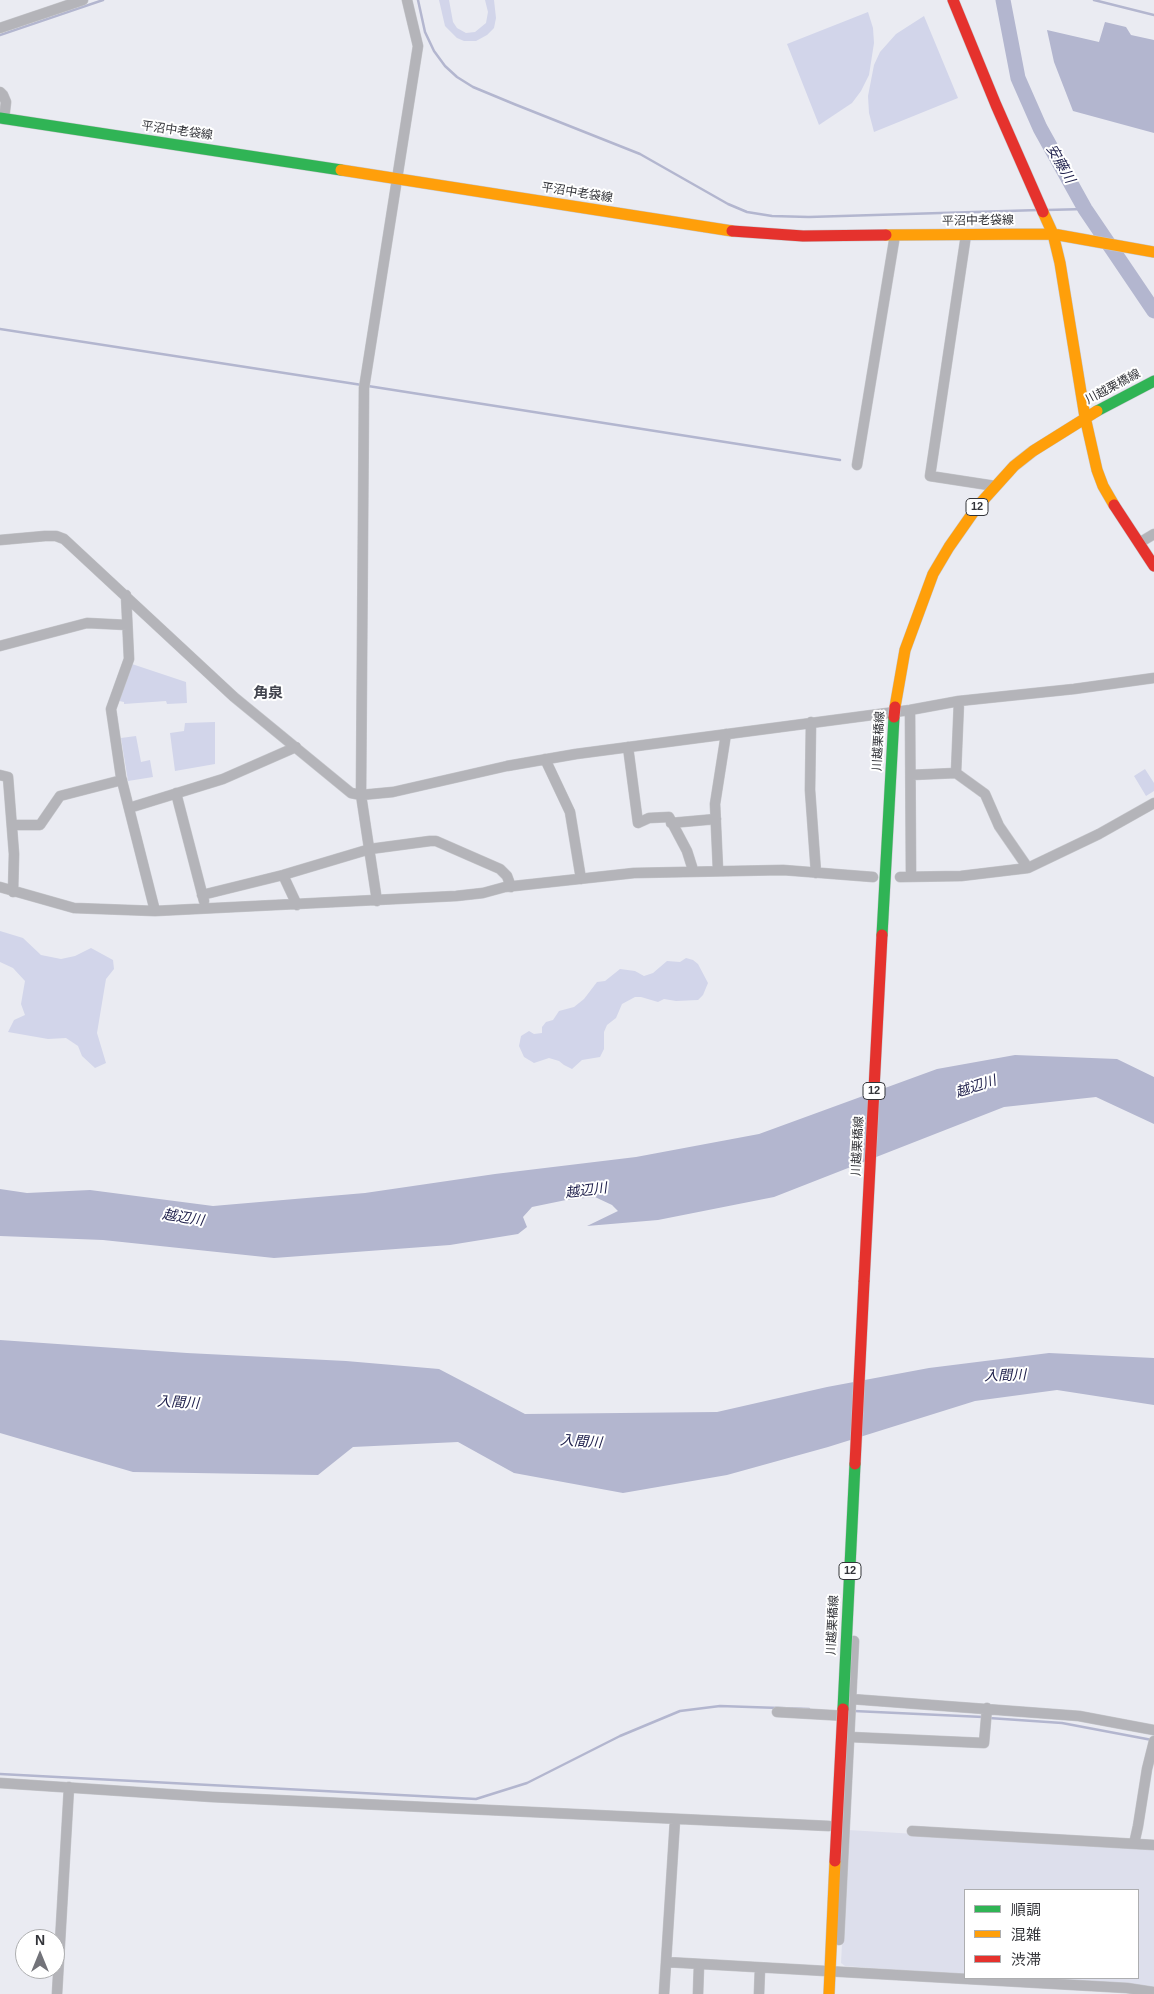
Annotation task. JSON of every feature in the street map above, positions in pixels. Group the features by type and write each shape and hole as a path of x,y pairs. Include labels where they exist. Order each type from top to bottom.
{"main road":[{"path":"953,0 996,105 1053,234 1062,273 1085,417 1097,470 1103,486 1120,516 1154,566"},
{"name":"平沼中老袋線","path":"2,118 741,232 803,236 1053,234 1154,252"},
{"name":"川越栗橋線","path":"829,1994 834,1860 894,712 905,650 933,574 963,526 996,486 1033,451 1085,417 1154,380"}],"street":[{"path":"0,28 84,0"},
{"path":"377,901 362,795 364,388 418,46 407,0"},
{"path":"0,92 6,102 2,118"},
{"path":"857,465 895,235"},
{"path":"966,235 930,476 996,486"},
{"path":"1139,543 1154,534"},
{"path":"0,540 45,536 56,536 64,539 234,697 351,793 362,795 393,792 545,759 910,710 959,701 1074,689 1154,678"},
{"path":"126,595 129,659 111,709 122,780 154,911"},
{"path":"0,646 86,623 127,625"},
{"path":"956,773 959,701"},
{"path":"910,710 912,876"},
{"path":"811,722 810,790 816,873"},
{"path":"718,870 715,804 726,734"},
{"path":"129,808 224,779 296,747"},
{"path":"628,747 638,823 649,818 668,817 687,851 693,870"},
{"path":"545,759 570,812 581,879"},
{"path":"911,775 956,773 985,794 999,826 1028,868"},
{"path":"0,775 8,777 14,854 13,892"},
{"path":"12,826 40,825 60,796 122,780"},
{"path":"176,793 206,909"},
{"path":"900,877 962,876 1028,868 1099,834 1154,803"},
{"path":"671,823 716,819"},
{"path":"202,896 370,850 436,841 500,869 507,876 510,886"},
{"path":"0,887 74,908 154,911 456,896 510,886 634,873 693,870 783,870 873,877"},
{"path":"283,875 297,905"},
{"path":"830,1970 838,1960 854,1641"},
{"path":"851,1699 1079,1716 1154,1730"},
{"path":"850,1737 984,1743 987,1708"},
{"path":"777,1712 850,1717"},
{"path":"1134,1844 1146,1769 1154,1741"},
{"path":"830,1970 823,1957 833,1775 836,1768 849,1757"},
{"path":"0,1783 212,1796 829,1826"},
{"path":"58,1994 69,1787"},
{"path":"664,1994 675,1820"},
{"path":"912,1831 1154,1845"},
{"path":"666,1962 964,1978"},
{"path":"698,1994 699,1964"},
{"path":"759,1994 760,1968"},
{"path":"978,1979 1127,1988 1154,1992"}],"shaded area":[{"path":"439,0 449,0 453,22 457,28 466,33 475,32 486,23 488,12 485,0 494,0 496,18 494,28 487,35 476,41 464,41 457,38 445,26"},
{"path":"868,12 873,28 874,43 869,75 852,103 819,125 787,44"},
{"path":"924,16 958,98 874,132 869,113 868,96 874,65 880,52 896,34"},
{"path":"132,664 186,682 187,703 167,704 166,701 124,704 124,702 119,701"},
{"path":"215,722 215,764 175,771 170,733 184,731 185,723"},
{"path":"136,736 141,762 150,760 153,777 128,781 121,738"},
{"path":"1145,769 1154,783 1154,791 1146,796 1134,776"},
{"path":"0,931 23,938 41,955 61,959 75,956 91,948 113,960 114,969 106,979 97,1033 106,1063 95,1068 82,1056 78,1046 66,1038 48,1039 8,1032 14,1020 25,1015 21,1004 25,981 13,968 0,962"},
{"path":"686,958 698,964 708,983 703,995 698,1000 676,1001 664,999 658,1002 635,997 622,1004 616,1018 607,1025 604,1032 604,1049 600,1057 582,1060 572,1069 559,1061 549,1058 534,1063 524,1057 519,1046 521,1036 529,1031 534,1034 542,1033 542,1027 546,1022 553,1020 559,1011 574,1007 584,999 597,982 605,981 620,969 635,971 644,976 653,973 667,961 680,962"},
{"path":"848,1830 1154,1848 1154,1990 1026,1979 1139,1979 1139,1889 964,1889 964,1975 845,1966 841,1963"}],"water":[{"path":"1105,22 1126,27 1131,35 1154,40 1154,133 1073,111 1054,62 1047,30 1099,42"},
{"name":"越辺川","path":"1015,1055 1117,1059 1154,1077 1154,1124 1096,1097 1004,1107 774,1197 658,1220 587,1226 618,1211 612,1205 595,1197 566,1200 532,1207 523,1217 527,1227 518,1234 450,1245 274,1258 103,1240 0,1236 0,1189 27,1193 90,1190 213,1206 365,1193 495,1174 636,1157 759,1134 937,1069"},
{"name":"入間川","path":"0,1340 187,1353 346,1361 439,1369 525,1414 717,1412 827,1387 929,1368 1049,1353 1154,1358 1154,1405 1057,1390 975,1401 828,1447 727,1475 623,1493 514,1473 458,1442 353,1447 318,1475 133,1472 0,1433"}],"waterway":[{"path":"0,35 103,0"},
{"path":"418,0 425,32 434,51 445,66 457,77 473,87 640,154 728,204 747,212 772,216 809,217 1039,210"},
{"name":"安藤川","path":"1003,0 1018,78 1040,128 1085,209 1154,311"},
{"path":"1094,0 1154,15"},
{"path":"1047,210 1085,209"},
{"path":"0,329 362,385"},
{"path":"368,386 840,460"},
{"path":"0,1774 476,1799 527,1783 620,1736 680,1711 720,1706 809,1709"},
{"path":"854,1711 983,1717"},
{"path":"989,1718 1062,1723 1152,1740"}],"traffic: fast":[{"path":"0,118 341,170"},
{"path":"1097,411 1154,381"},
{"path":"882,935 894,717"},
{"path":"843,1709 855,1464"}],"traffic: slow":[{"path":"341,170 732,231"},
{"path":"1043,212 1053,234 1060,263 1085,417 1097,470 1103,486 1114,505"},
{"path":"886,235 1053,234 1154,252"},
{"path":"895,707 905,650 933,574 949,547 977,507 1014,466 1033,451 1097,411"},
{"path":"829,1994 835,1861"}],"traffic: jam":[{"path":"953,0 1043,212"},
{"path":"732,231 803,236 886,235"},
{"path":"1114,505 1154,566"},
{"path":"894,717 895,707"},
{"path":"864,1282 882,935"},
{"path":"855,1464 864,1282"},
{"path":"835,1861 843,1709"}],"district":[{"name":"角泉","path":"268,694"}]}
